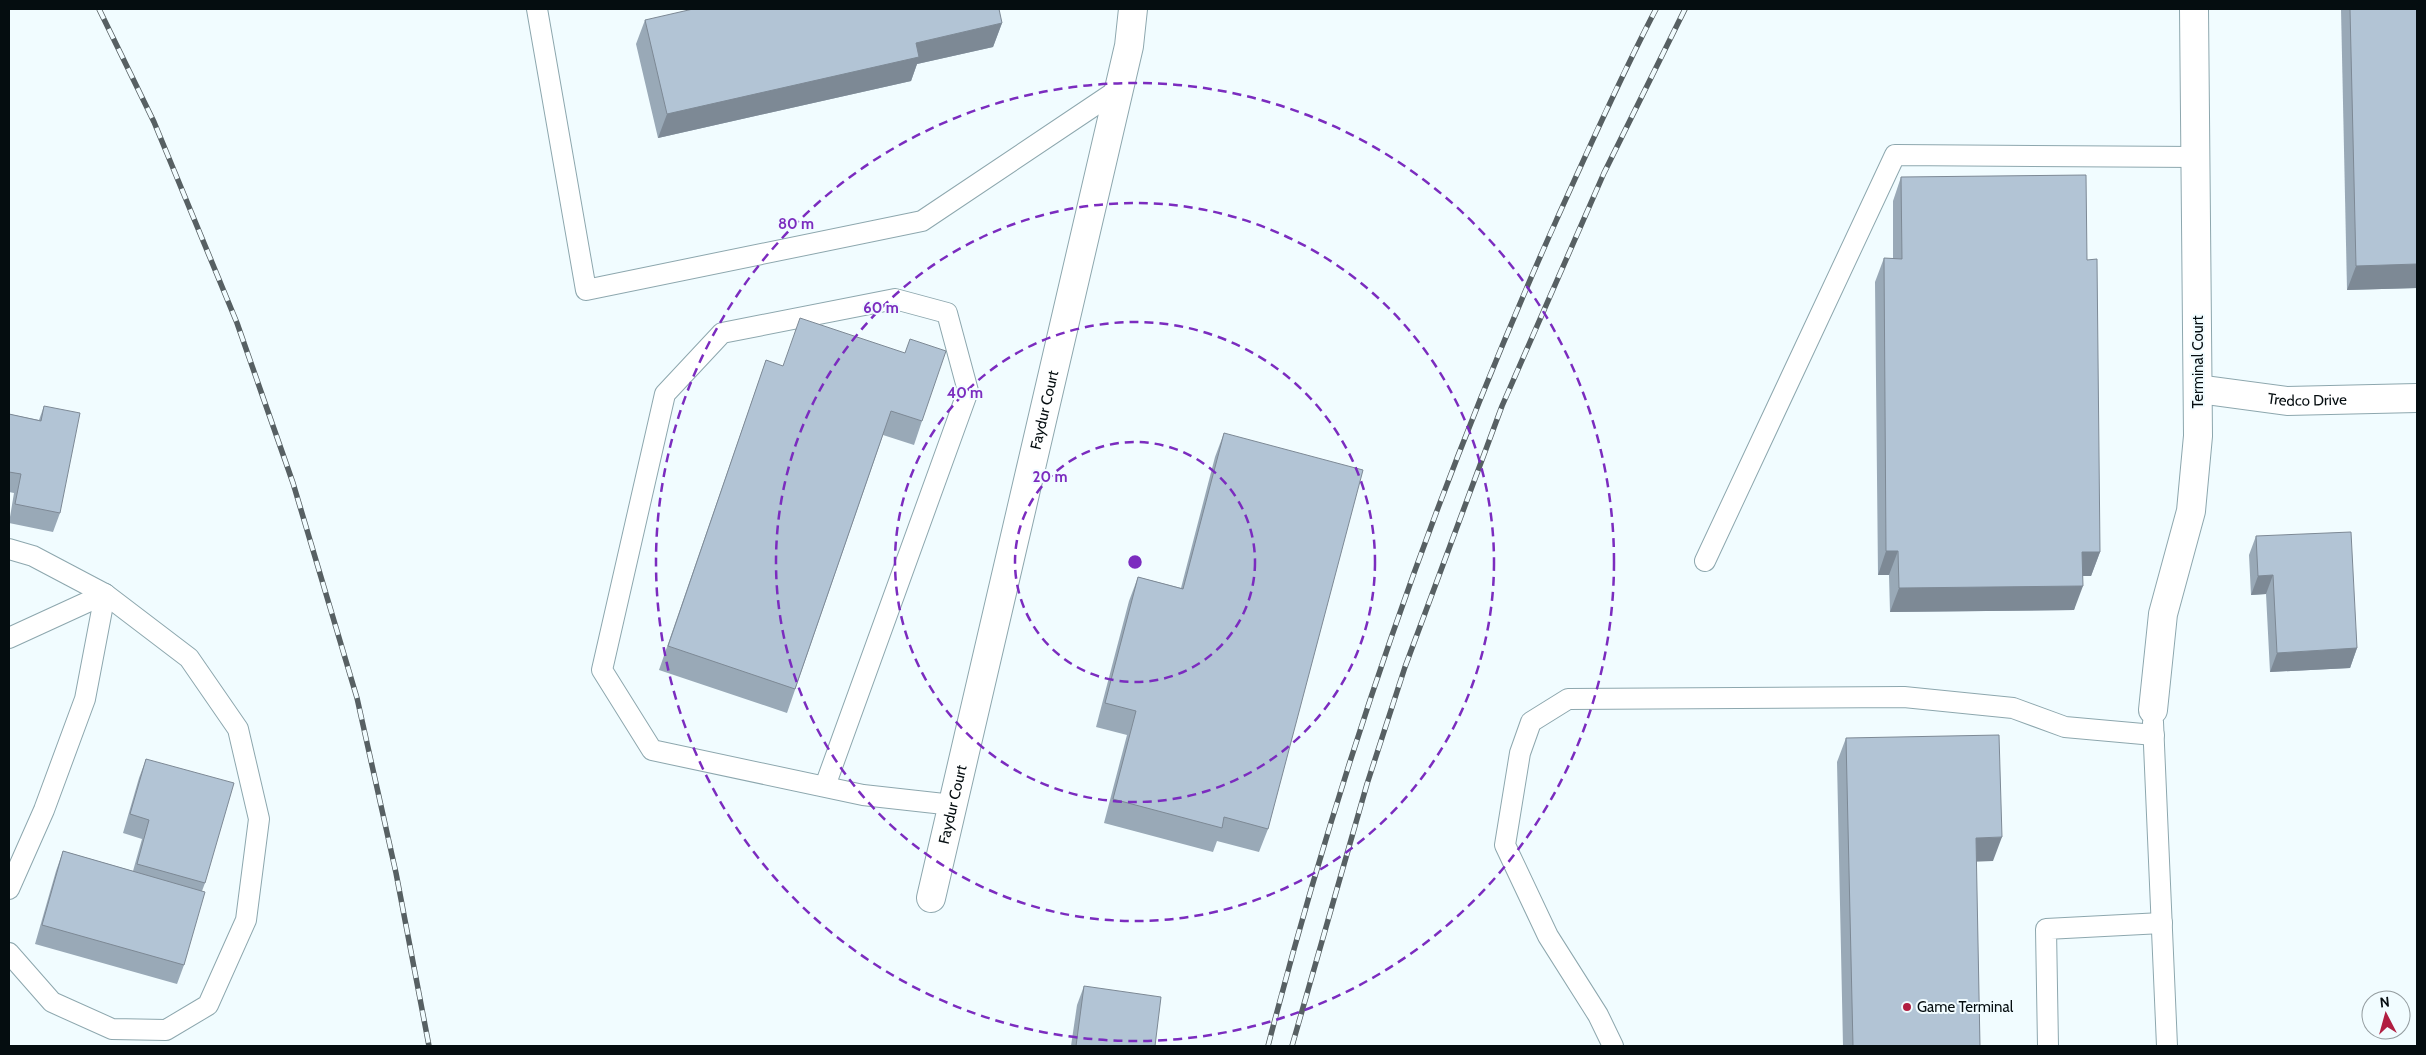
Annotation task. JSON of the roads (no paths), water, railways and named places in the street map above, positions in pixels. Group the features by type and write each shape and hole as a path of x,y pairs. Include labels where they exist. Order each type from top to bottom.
{"street":[{"name":"Faydur Court","path":"932,898 1129,46 1133,9"},
{"name":"Terminal Court","path":"2153,722 2163,614 2191,510 2198,436 2194,9"},
{"name":"Tredco Drive","path":"2198,389 2287,401 2417,398"}],"lane":[{"path":"537,9 586,290 922,221 1119,89"},
{"path":"1705,561 1895,155 2196,157"},
{"path":"825,786 968,391 948,313 895,298 722,333 665,394 602,670 652,750 862,794 953,805"},
{"path":"9,549 34,556 105,594 190,658 238,729 259,819 246,920 208,1005 166,1030 112,1029 52,1002 9,953"},
{"path":"9,638 105,594"},
{"path":"9,889 44,810 85,699 105,594"},
{"path":"1613,1046 1598,1015 1548,936 1505,845 1520,753 1531,722 1568,699 1904,697 2013,708 2064,727 2153,722 2167,1046"},
{"path":"2048,1046 2046,930 2162,923"}],"railway":[{"path":"99,9 154,122 237,323 293,483 357,698 396,873 429,1046"},
{"path":"1268,1046 1296,940 1360,731 1432,525 1512,321 1592,141 1656,9"},
{"path":"1292,1046 1367,784 1405,667 1502,406 1604,173 1685,9"}],"place":[{"name":"Game Terminal","path":"1907,1007"}]}
